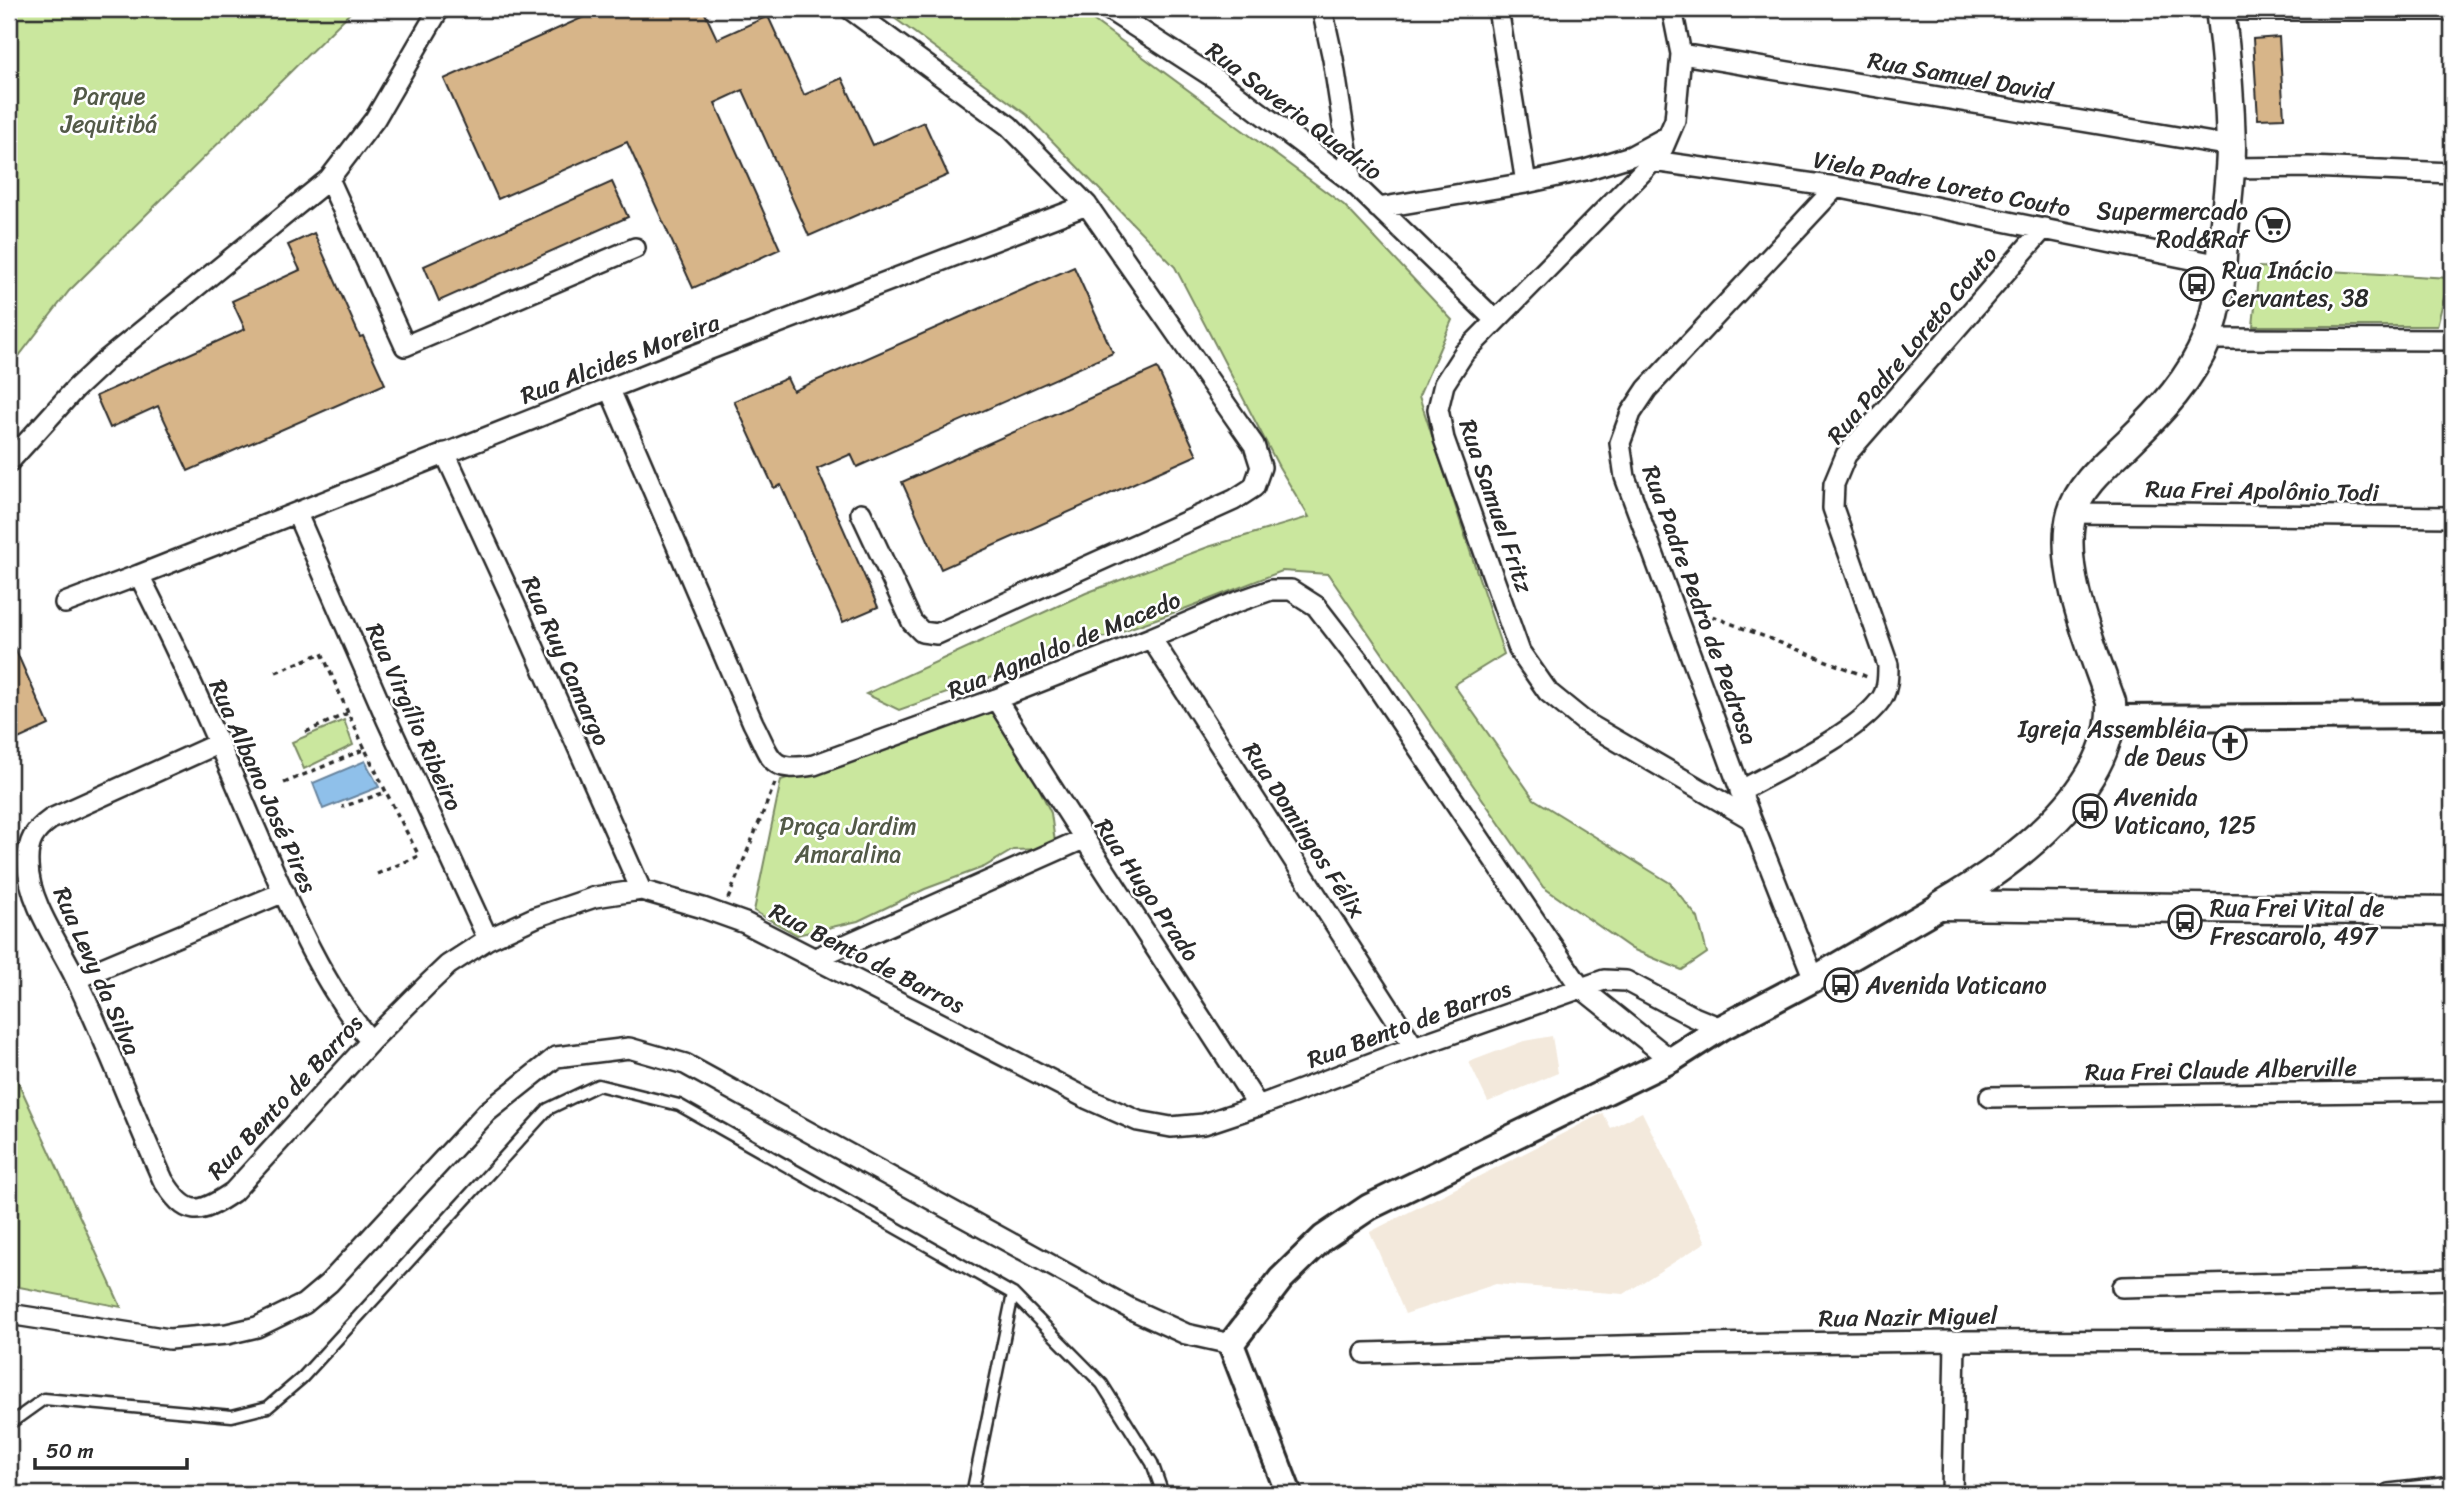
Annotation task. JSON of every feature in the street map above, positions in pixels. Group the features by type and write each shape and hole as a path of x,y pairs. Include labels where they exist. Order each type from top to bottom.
{"main road":[{"path":"1942,905 1979,884 2065,811 2091,773 2108,735 2112,718 2111,702 2078,608 2069,554 2071,513 2093,476 2159,413 2191,369 2207,339 2216,304 2221,265 2230,157 2227,66 2220,10"},
{"path":"1942,905 2452,911"}],"street":[{"path":"9,462 75,389 105,361 329,179 375,119 439,9"},
{"path":"850,9 1009,126 1087,205 1254,445 1262,467 1254,487 1234,500 937,634 922,632 912,622 860,513"},
{"name":"Rua Saverio Quadrio","path":"1108,9 1216,79 1352,183 1495,320"},
{"path":"1322,9 1333,59 1352,183"},
{"path":"1498,9 1525,183"},
{"name":"Rua Samuel Fritz","path":"1672,9 1681,54 1675,120 1668,136 1653,161 1464,353 1444,384 1438,409 1444,439 1520,652 1549,692 1584,722 1751,819"},
{"path":"2220,10 2452,10"},
{"name":"Rua Samuel David","path":"1681,54 2230,157 2309,167 2452,173"},
{"name":"Rua Saverio Quadrio","path":"1378,208 1585,170 1631,156 1668,136"},
{"name":"Viela Padre Loreto Couto","path":"1653,161 1836,187 2221,265"},
{"path":"329,179 405,346 635,248"},
{"name":"Rua Padre Pedro de Pedrosa","path":"1814,979 1740,791 1625,477 1620,443 1631,413 1647,389 1836,187"},
{"name":"Rua Alcides Moreira","path":"139,575 445,453 1087,205"},
{"name":"Rua Padre Loreto Couto","path":"1887,685 1888,666 1833,508 1834,484 1846,455 2044,228"},
{"path":"2207,339 2452,340"},
{"path":"610,390 753,723 772,759 781,768"},
{"name":"Rua Ruy Camargo","path":"445,453 640,890"},
{"name":"Rua Virgílio Ribeiro","path":"297,513 387,720 488,939"},
{"name":"Rua Frei Apolônio Todi","path":"2071,513 2452,517"},
{"path":"65,603 139,575"},
{"name":"Rua Albano José Pires","path":"139,575 284,892 338,998 371,1041"},
{"name":"Rua Agnaldo de Macedo","path":"781,768 814,765 996,699 1234,603 1271,590 1291,590 1316,606 1388,704 1580,987"},
{"name":"Rua Domingos Félix","path":"1152,638 1414,1047"},
{"path":"1740,791 1853,726 1881,701 1887,685"},
{"name":"Rua Hugo Prado","path":"996,699 1083,839 1258,1107"},
{"path":"2112,718 2452,716"},
{"name":"Rua Levy da Silva","path":"211,1207 191,1209 176,1201 163,1180 76,979 35,897 28,866 29,846 38,829 51,819 217,744"},
{"path":"816,958 1083,839"},
{"name":"Rua Bento de Barros","path":"211,1207 233,1192 371,1041 448,965 488,939 536,917 595,897 640,890 722,914 816,958 1029,1069 1138,1121 1171,1127 1204,1124 1258,1107 1414,1047 1604,980 1626,981 1694,1017 1721,1028"},
{"path":"76,979 284,892"},
{"path":"1231,1344 1281,1279 1323,1238 1369,1207 1671,1059 1721,1028 1814,979 1942,905"},
{"path":"1580,987 1671,1059"},
{"path":"9,1314 169,1339 227,1334 257,1326 304,1304 330,1283 487,1112 556,1056 629,1048 685,1064 1131,1309 1186,1334 1231,1344"},
{"name":"Rua Frei Claude Alberville","path":"1990,1097 2452,1091"},
{"path":"2122,1287 2452,1279"},
{"path":"1955,1340 1951,1494 1966,1494"},
{"name":"Rua Nazir Miguel","path":"1365,1353 1955,1340 2452,1340"},
{"path":"1231,1344 1289,1494"},
{"path":"2389,1494 2423,1493 2452,1487"}],"lane":[{"path":"9,1424 44,1399 232,1416 268,1407 302,1378 548,1109 598,1085 679,1105 1013,1294 1102,1384 1152,1463 1163,1494"},
{"path":"972,1494 1013,1294"}],"path":[{"path":"1670,599 1887,685"},
{"path":"276,672 322,653 365,749 419,856 377,874"},
{"path":"306,732 348,713"},
{"path":"284,783 365,749"},
{"path":"722,914 781,768"},
{"path":"342,807 386,792"}],"shaded area":[{"path":"1552,1036 1558,1073 1488,1102 1469,1062 1524,1041"},
{"path":"1642,1112 1706,1242 1624,1294 1496,1284 1405,1314 1370,1232 1603,1113 1611,1128"}],"green space":[{"name":"Parque Jequitibá","path":"9,9 354,9 69,291 9,369"},
{"path":"882,9 1078,9 1344,205 1452,320 1419,396 1504,654 1454,685 1534,799 1670,883 1698,918 1707,953 1682,970 1632,949 1543,887 1328,574 1282,571 1184,609 899,710 866,694 1086,593 1208,547 1309,517 1279,467 1175,267 1027,115"},
{"path":"2259,267 2449,278 2437,326 2253,326"},
{"name":"Praça Jardim Amaralina","path":"994,707 1030,769 1051,813 1055,842 1042,849 1013,850 984,867 925,889 858,921 797,935 754,911 781,780"},
{"path":"344,720 353,745 304,769 292,742"},
{"path":"9,1062 121,1307 9,1285"}],"water":[{"path":"365,761 379,787 323,809 313,783"}],"building":[{"path":"602,9 703,9 717,39 768,16 804,95 842,78 873,145 924,122 948,175 809,236 743,90 715,103 780,249 693,288 627,142 498,199 444,79"},
{"path":"2279,37 2284,118 2258,119 2253,39"},
{"path":"612,182 628,217 439,301 424,266"},
{"path":"314,233 360,337 363,336 385,384 188,471 158,406 110,428 96,396 245,329 232,301 300,270 288,245"},
{"path":"1074,267 1113,353 857,467 851,454 817,469 878,607 843,622 781,485 774,488 734,401 787,378 793,391"},
{"path":"1157,368 1197,455 941,569 902,482"},
{"path":"9,635 49,725 14,741 9,729 9,722 15,719 9,704"}],"place":[{"name":"Supermercado Rod&Raf","path":"2273,225"},
{"name":"Rua Inácio Cervantes, 38","path":"2197,284"},
{"name":"Igreja Assembléia de Deus","path":"2230,743"},
{"name":"Avenida Vaticano, 125","path":"2090,811"},
{"name":"Rua Frei Vital de Frescarolo, 497","path":"2185,922"},
{"name":"Avenida Vaticano","path":"1841,985"}]}
